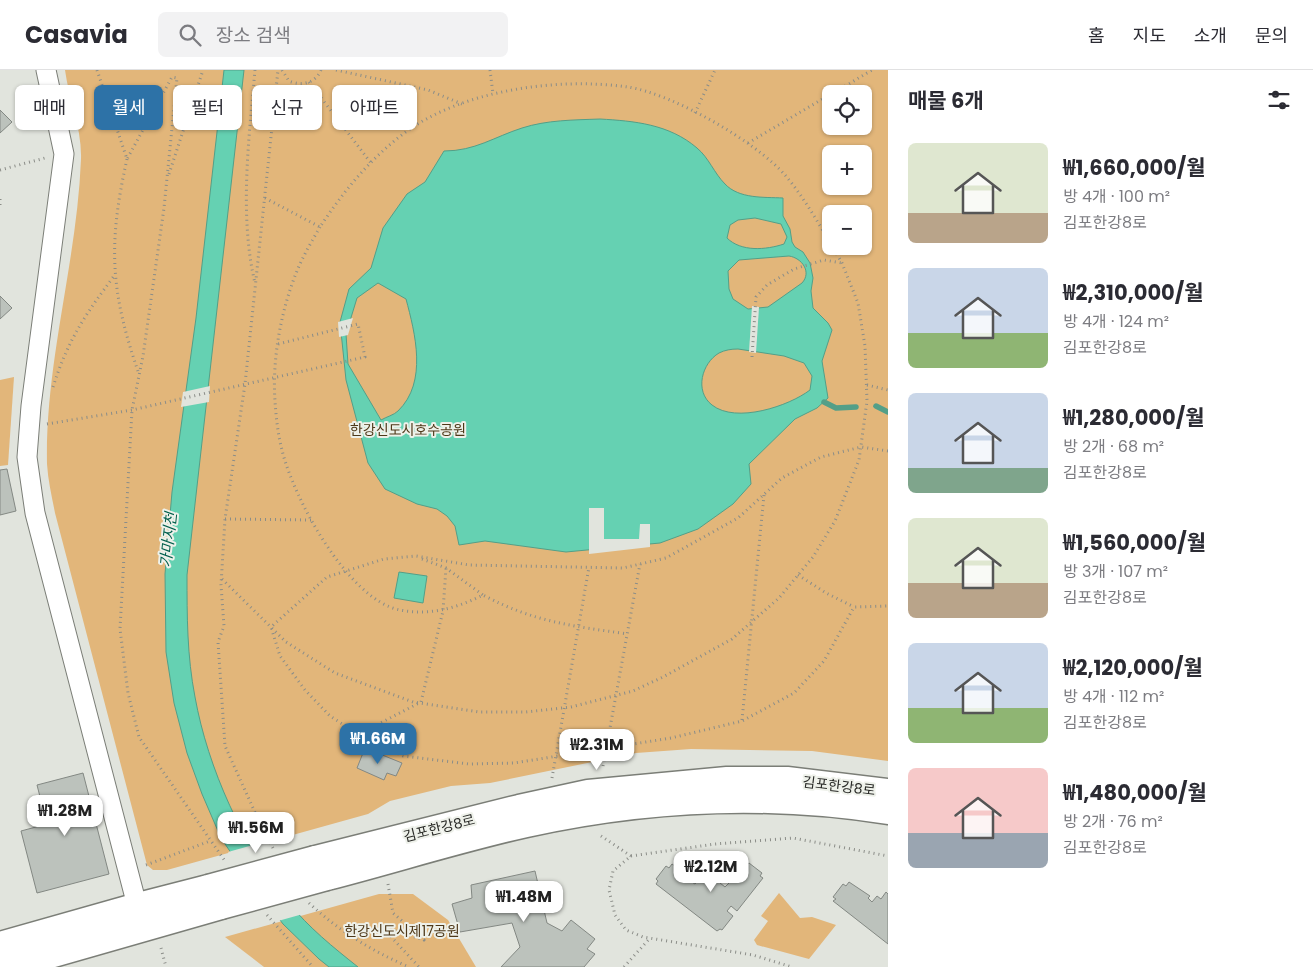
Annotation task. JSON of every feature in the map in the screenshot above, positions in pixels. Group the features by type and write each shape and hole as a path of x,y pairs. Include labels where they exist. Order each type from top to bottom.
{"street":[{"path":"46,70 64,154 31,406 27,457 35,513 140,917"},
{"name":"김포한강8로","path":"0,946 140,917 321,868 519,808 588,792 668,784 779,780 888,792"},
{"name":"김포한강8로","path":"321,868 525,824 591,812 726,800 840,803 888,811"},
{"name":"김포한강8로","path":"8,967 140,917"}],"path":[{"path":"97,70 127,159"},
{"path":"167,180 203,70"},
{"path":"255,70 248,173 249,258 255,286"},
{"path":"280,70 289,81 295,83 309,82 320,70"},
{"path":"278,856 263,830 225,746 218,642 224,626 222,579 225,519 245,384 280,70"},
{"path":"336,70 428,90 463,104"},
{"path":"490,70 493,94"},
{"path":"695,113 715,70"},
{"path":"846,85 872,70"},
{"path":"140,374 126,336 114,276 114,240 119,194 127,159 172,77 177,78 167,180 140,374 132,410 120,629 128,693 139,737 230,869"},
{"path":"309,82 371,162"},
{"path":"484,594 466,604 443,610 419,612 398,610 376,599 328,550 299,498 282,450 275,400 278,344 297,271 320,227 338,199 371,162 404,134 439,113 493,94 523,88 581,84 629,87 668,99 748,143 785,175 812,211 822,228"},
{"path":"748,143 822,99"},
{"path":"0,170 64,154"},
{"path":"265,198 320,227"},
{"path":"0,199 0,207"},
{"path":"222,579 286,642 335,673 413,702 479,712 526,712 564,708 633,691 663,677 732,639 779,598 813,557 835,521 860,460 867,401 866,346 858,303 838,255"},
{"path":"752,357 756,297 775,279 794,269 824,260 842,263"},
{"path":"52,392 70,340 81,320 114,276"},
{"path":"45,416 42,424 132,410 364,357 358,324 278,344"},
{"path":"867,385 888,390"},
{"path":"271,627 326,577 384,558 416,556 469,565 623,568 666,558 738,518 782,478 821,457 861,447 888,451"},
{"path":"742,721 764,495"},
{"path":"225,519 311,520"},
{"path":"416,556 446,568 484,594 509,608 545,621 628,634"},
{"path":"603,766 640,564"},
{"path":"552,778 589,567"},
{"path":"422,702 443,610 446,568"},
{"path":"798,575 826,593 854,607 888,606"},
{"path":"271,627 280,656 305,690 330,716 358,734 404,756 425,760 469,764 514,763 555,758 671,738 742,721 794,693 824,661 854,607"},
{"path":"358,734 422,702"},
{"path":"601,836 631,856"},
{"path":"791,967 753,955 650,938 626,930 614,915 609,890 613,870 631,856 715,844 793,838 888,856"},
{"path":"143,867 210,841"},
{"path":"388,884 393,912 424,940 381,926 419,967"},
{"path":"302,897 331,924 381,955 409,967"},
{"path":"262,909 313,967"},
{"path":"624,967 650,938"},
{"path":"161,948 166,967"}],"green space":[{"name":"한강신도시호수공원","path":"65,70 888,70 888,761 812,751 691,749 636,753 490,783 451,786 390,801 368,814 167,870 153,870 147,865 55,513 47,464 51,387 74,236 78,197 81,148 78,130 84,130 84,85 68,85"},
{"path":"14,377 8,465 0,466 0,380"},
{"path":"779,893 800,918 812,917 836,925 809,959 757,945 754,940 768,921 761,916"},
{"name":"한강신도시제17공원","path":"379,894 413,894 448,920 476,967 264,967 225,937"}],"water":[{"path":"224,70 244,70 242,88 242,85 222,85"},
{"path":"600,119 651,125 675,134 697,148 721,180 731,189 744,195 783,198 783,216 790,229 792,242 795,247 803,252 810,263 813,278 811,291 813,308 828,323 832,330 822,361 828,398 817,408 795,419 749,464 751,484 733,504 698,529 660,543 566,552 485,541 459,545 455,526 447,516 437,509 417,504 385,489 368,463 346,380 340,322 349,289 371,268 383,228 407,194 425,182 444,151 465,149 531,125","holes":["755,218 781,224 787,237 784,244 769,248 746,248 733,243 727,238 730,225 738,220","794,257 804,266 806,270 805,279 768,307 748,309 733,299 729,289 728,271 739,260","378,283 406,299 413,327 417,357 413,386 407,399 398,411 381,420 348,364 346,334 357,298","738,349 784,356 804,363 812,376 810,390 789,402 762,411 734,413 722,410 712,405 706,399 703,392 702,378 708,363 719,353"]},
{"name":"가마지천","path":"217,130 237,130 187,575 188,636 192,682 201,724 218,779 242,831 272,880 296,912 358,967 329,967 319,959 283,924 244,872 221,838 202,794 187,753 174,703 166,652 165,574 172,492 196,318"},
{"path":"399,572 427,576 423,603 394,598"}],"pier":[{"path":"752,306 759,307 756,353 749,352"},
{"path":"353,318 348,335 339,337 338,322"},
{"path":"210,386 209,402 181,407 183,392"},
{"path":"589,508 604,508 604,539 639,539 640,524 650,524 650,547 589,554"},
{"path":"253,845 291,902 303,914 278,921 228,852"}],"building":[{"path":"0,110 12,122 0,133"},
{"path":"0,296 12,308 0,319"},
{"path":"7,469 16,511 0,515 0,470"},
{"path":"365,748 402,763 396,776 387,773 384,780 357,768"},
{"path":"83,773 109,874 37,893 21,831 47,824 37,785"},
{"path":"743,862 747,865 749,863 762,873 760,876 763,878 737,911 731,906 727,911 733,916 722,930 717,931 656,884 658,881 656,879 666,866 669,868 672,864 693,878 690,881 695,884 700,878 704,881 709,874 725,887 729,883 726,881"},
{"path":"535,871 547,923 562,931 571,920 595,939 587,949 595,954 584,967 501,967 520,947 512,923 460,932 452,904 472,898 471,885"},
{"path":"849,882 870,896 868,898 872,902 877,896 881,899 886,892 888,894 888,944 833,901 836,899 833,897 843,884 846,886"}],"waterway":[{"path":"824,402 836,408 856,407"},
{"path":"876,406 888,412"}]}
